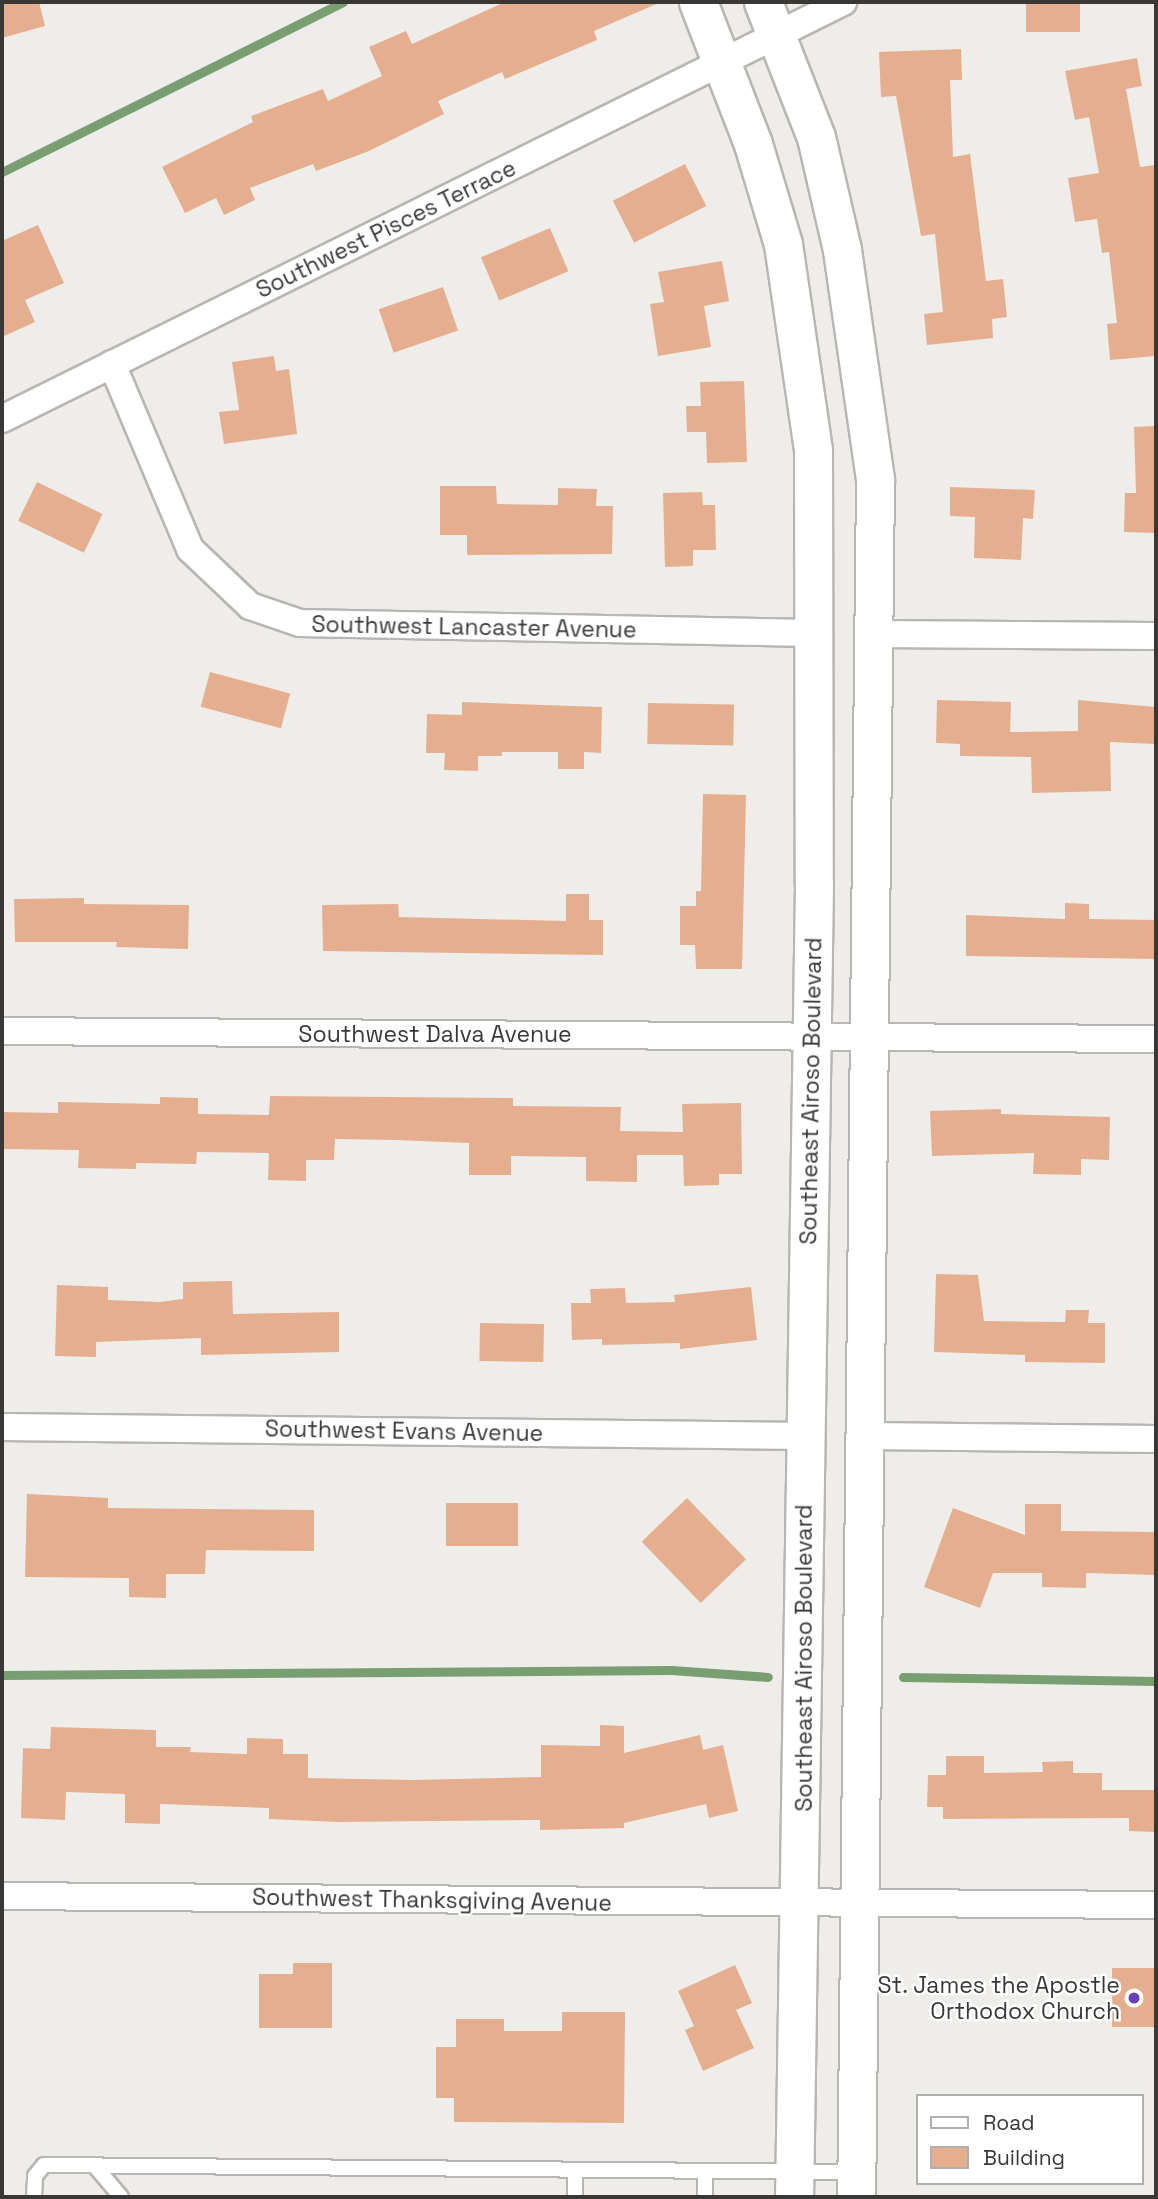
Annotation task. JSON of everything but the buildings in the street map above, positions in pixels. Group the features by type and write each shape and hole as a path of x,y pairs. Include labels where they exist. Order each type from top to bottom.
{"main road":[{"name":"Southeast Airoso Boulevard","path":"698,2 724,62 783,244 802,359 813,450 816,633 812,1037 805,1436 802,1903 794,2185"},
{"path":"764,2 775,37 816,137 860,358 875,480 876,634 869,1037 862,1902 856,2185"}],"street":[{"name":"Southwest Pisces Terrace","path":"2,419 843,2"},
{"name":"Southwest Lancaster Avenue","path":"112,364 190,549 250,606 300,624 816,633"},
{"path":"876,634 1156,636"},
{"name":"Southwest Dalva Avenue","path":"2,1031 1156,1039"},
{"name":"Southwest Evans Avenue","path":"2,1427 805,1436"},
{"path":"865,1436 1156,1439"},
{"name":"Southwest Thanksgiving Avenue","path":"2,1896 1156,1905"}],"lane":[{"path":"34,2197 35,2176 44,2165 705,2171 794,2185 856,2185"},
{"path":"94,2165 121,2197"},
{"path":"575,2170 575,2197"},
{"path":"705,2171 705,2197"}],"waterway":[{"path":"2,172 343,2"},
{"path":"2,1675 671,1670 768,1677"},
{"path":"903,1677 1156,1681"}],"place":[{"name":"St. James the Apostle Orthodox Church","path":"1134,1998"}]}
